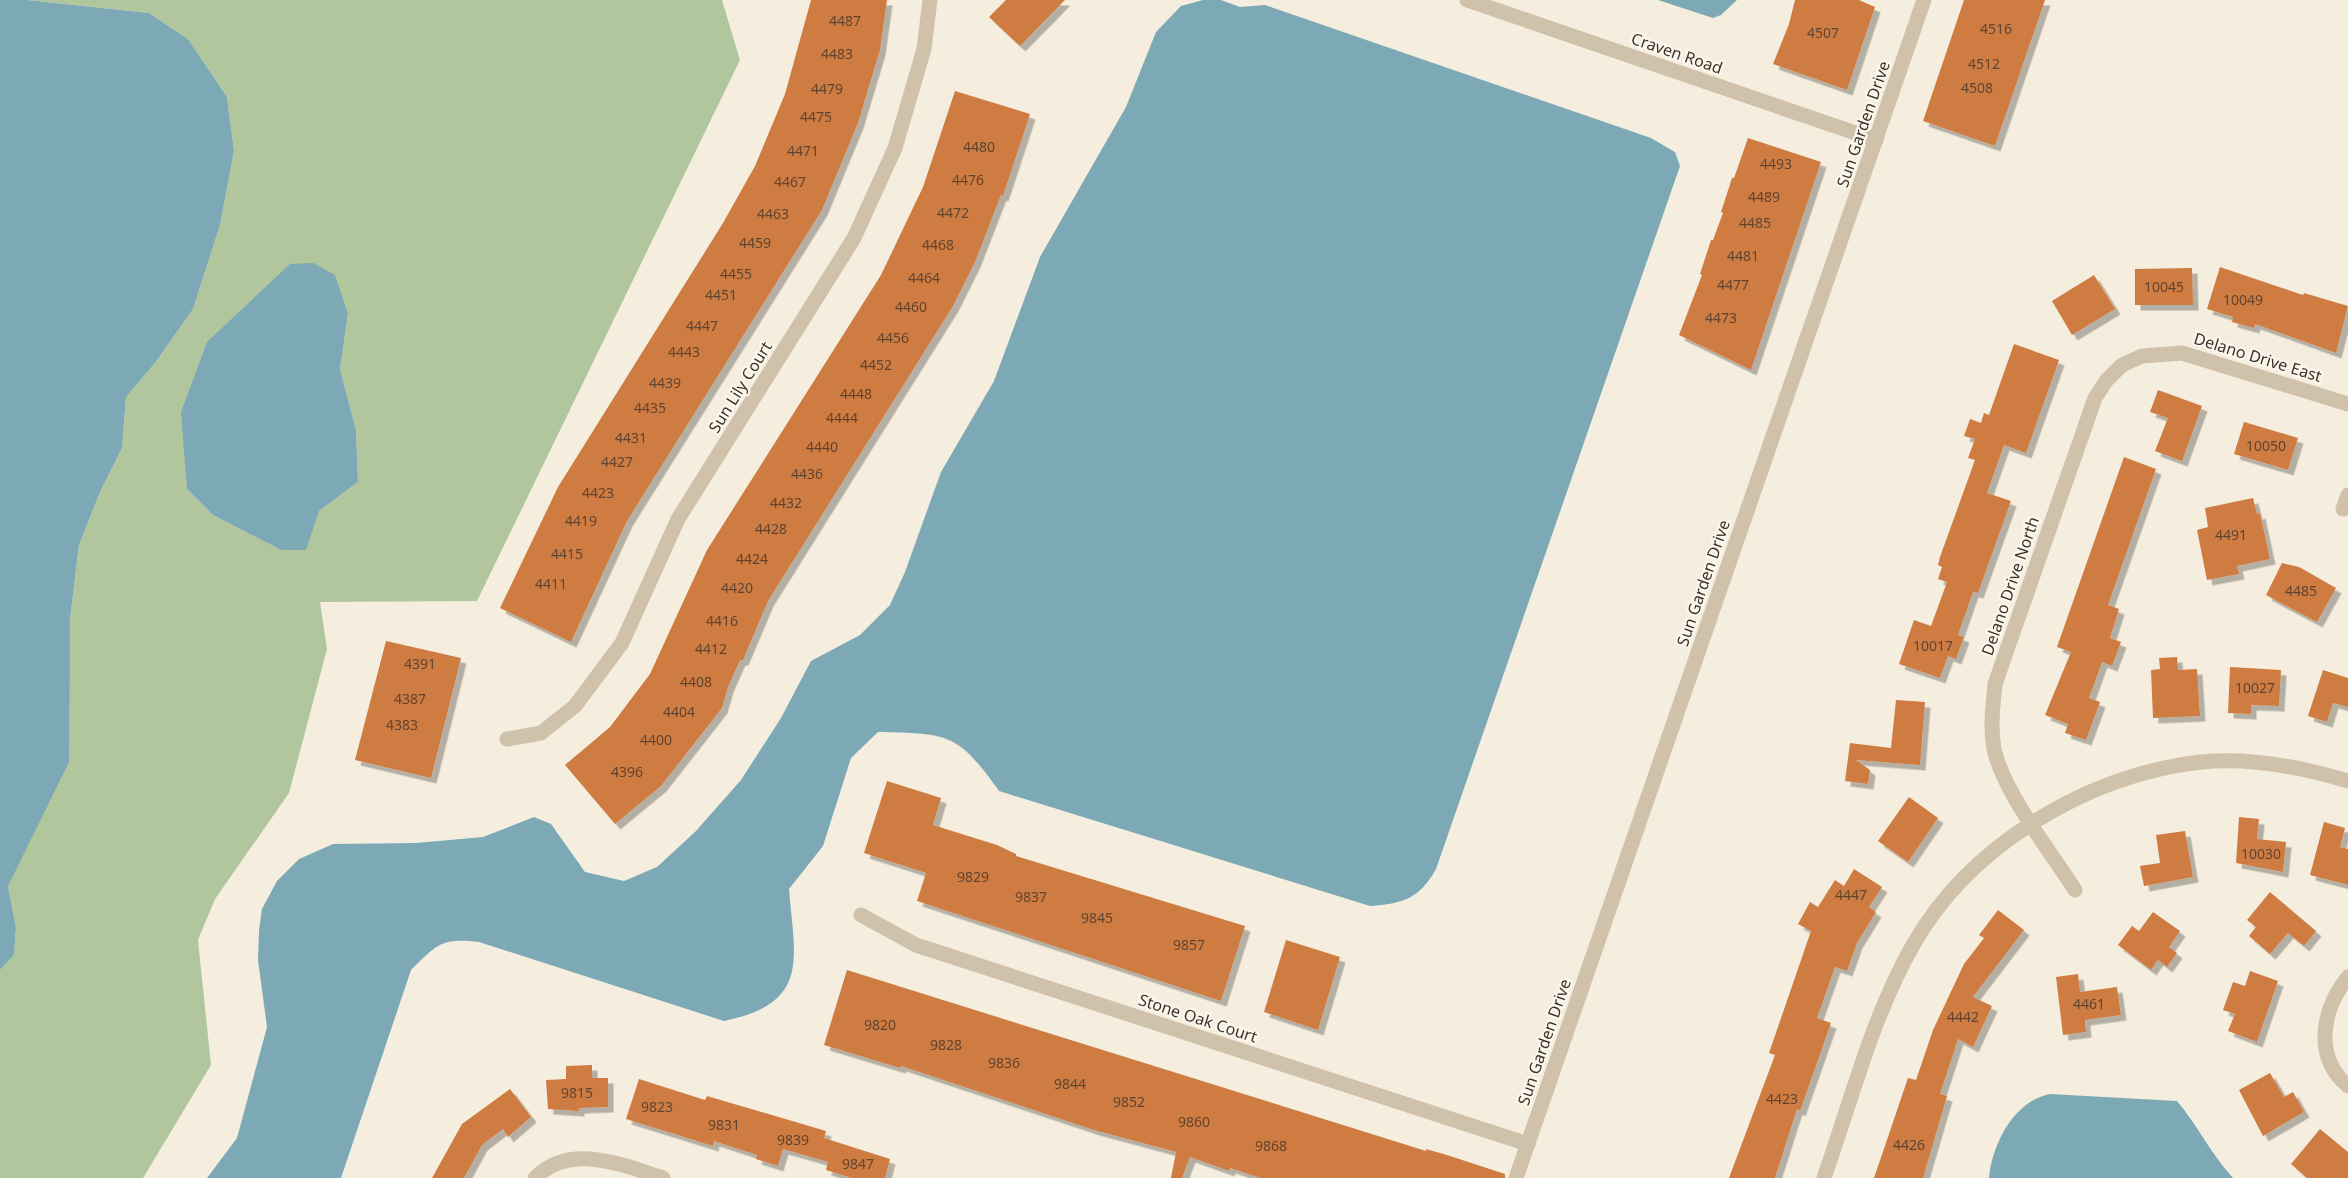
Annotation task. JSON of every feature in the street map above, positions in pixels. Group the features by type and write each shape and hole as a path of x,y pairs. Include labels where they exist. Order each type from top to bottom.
{"street":[{"name":"Sun Lily Court","path":"507,739 541,733 575,706 622,643 678,519 854,238 895,148 924,49 930,0"},
{"name":"Craven Road","path":"1467,0 1876,140"},
{"name":"Sun Garden Drive","path":"1516,1178 1924,0"},
{"name":"Delano Drive East","path":"2122,365 2142,356 2182,352 2348,404"},
{"name":"Delano Drive North","path":"2075,890 2004,776 1995,749 1991,719 1995,684 2095,398 2106,381 2122,365"},
{"path":"1824,1178 1886,1001 1914,943 1938,908 1968,874 1999,847 2032,824 2090,792 2127,777 2201,762 2268,763 2315,771 2348,781"},
{"name":"Stone Oak Court","path":"861,915 916,945 1527,1144"},
{"path":"2348,977 2328,1010 2323,1039 2330,1064 2348,1086"},
{"path":"537,1175 561,1162 588,1158 611,1162 663,1178"}],"green space":[{"path":"27,0 722,0 740,60 477,601 320,602 327,649 289,793 215,899 198,940 211,1065 143,1178 0,1178 0,970 14,955 16,928 8,886 26,845 70,620 79,545 100,492 122,448 126,397 155,363 193,309 220,225 234,151 227,97 188,39 149,13","holes":["348,314 340,369 356,430 358,482 319,511 281,550 213,515 187,489"]}],"water":[{"path":"0,0 27,0 149,13 188,39 227,97 234,151 220,225 193,309 155,363 126,397 122,448 100,492 79,545 70,620 69,762 8,886 16,928 14,955 0,970"},
{"path":"1203,0 1221,0 1240,7 1265,5 1651,138 1675,152 1680,166 1436,869 1424,887 1401,901 1370,906 999,791 972,757 949,740 921,734 878,732 851,758 823,846 789,889 794,958 791,975 784,990 771,1003 752,1013 724,1021 479,942 448,942 434,949 411,970 341,1178 207,1178 237,1138 267,1027 258,960 262,909 277,881 299,859 333,844 416,843 483,837 534,817 551,824 585,872 624,881 657,867 696,831 741,780 781,718 811,661 860,635 890,605 905,572 941,472 994,381 1040,257 1126,107 1156,32 1181,6"},
{"path":"1658,0 1737,0 1721,15 1713,18"},
{"path":"313,263 335,275 348,314 340,369 356,430 358,482 319,511 306,550 281,550 213,515 187,489 181,412 207,342 290,264"},
{"path":"2050,1094 2177,1101 2233,1178 1989,1178 1995,1152 2007,1126 2026,1105"}],"building":[{"path":"811,0 887,0 880,50 858,123 822,210 627,521 571,642 500,608 558,487 723,223 755,166 785,94"},
{"path":"1006,0 1065,0 1020,46 989,17"},
{"path":"1795,0 1859,0 1875,7 1847,90 1773,64 1789,24"},
{"path":"1964,0 2045,0 1995,146 1923,121"},
{"path":"955,91 1030,114 1003,196 1001,195 975,262 953,306 768,601 743,660 740,660 728,687 722,708 661,786 615,824 565,765 610,727 650,674 707,550 881,275 923,187"},
{"path":"1748,138 1821,162 1751,370 1679,335 1702,275 1700,274 1711,240 1713,240 1723,213 1721,212 1732,178 1734,178"},
{"path":"2220,267 2303,295 2304,293 2348,306 2336,353 2255,324 2254,328 2232,322 2233,317 2207,309"},
{"path":"2192,268 2193,305 2135,305 2135,269"},
{"path":"2094,275 2115,309 2072,335 2052,301"},
{"path":"2014,344 2059,360 2026,453 2004,445 1987,493 2011,501 1978,593 1973,592 1958,635 1964,637 1956,659 1948,656 1940,678 1899,664 1914,620 1931,626 1947,582 1938,579 1942,567 1938,565 1975,460 1968,458 1975,439 1964,436 1970,419 1981,423 1984,413 1989,415"},
{"path":"2158,390 2202,406 2182,461 2155,451 2168,418 2150,412"},
{"path":"2244,422 2298,438 2288,470 2234,454"},
{"path":"2124,457 2156,469 2108,605 2119,609 2110,638 2121,642 2112,666 2102,662 2089,698 2100,702 2086,740 2065,733 2068,724 2045,715 2071,652 2057,647"},
{"path":"2253,498 2257,514 2260,513 2270,559 2237,566 2239,574 2207,580 2197,530 2208,527 2205,508"},
{"path":"2282,563 2299,567 2336,588 2317,622 2266,595"},
{"path":"386,641 461,658 431,778 355,760"},
{"path":"2177,657 2178,670 2197,669 2200,716 2153,718 2151,670 2160,669 2159,658"},
{"path":"2230,667 2281,670 2279,706 2251,705 2251,714 2228,713"},
{"path":"2323,670 2348,678 2348,707 2333,703 2327,722 2308,716"},
{"path":"1896,700 1925,702 1920,765 1856,760 1870,770 1868,784 1845,781 1850,743 1891,748"},
{"path":"887,781 941,798 933,825 997,845 1016,856 1245,926 1221,1001 917,901 926,873 864,853"},
{"path":"1909,797 1938,818 1908,862 1878,841"},
{"path":"2239,817 2259,819 2257,839 2286,842 2283,872 2236,863"},
{"path":"2324,822 2345,828 2340,847 2348,849 2348,885 2310,875"},
{"path":"2185,831 2193,877 2144,886 2140,866 2160,863 2156,835"},
{"path":"1854,869 1882,887 1869,907 1876,912 1857,943 1847,971 1835,967 1817,1018 1831,1023 1800,1111 1797,1109 1775,1178 1729,1178 1775,1055 1769,1053 1811,931 1798,924 1810,902 1818,907 1835,880 1844,886"},
{"path":"2270,892 2316,931 2304,946 2288,933 2270,954 2249,936 2256,927 2247,920"},
{"path":"1998,910 2024,930 1973,997 1992,1006 1973,1047 1958,1039 1940,1094 1947,1096 1923,1178 1874,1178 1908,1078 1916,1080 1933,1030 1964,964 1984,938 1979,935"},
{"path":"2153,912 2180,931 2169,947 2177,953 2167,967 2158,960 2151,970 2118,945 2132,926 2139,931"},
{"path":"1286,940 1340,957 1318,1030 1264,1012"},
{"path":"847,970 1426,1151 1426,1149 1447,1155 1505,1174 1505,1178 1261,1178 1230,1168 1229,1171 1190,1157 1182,1178 1171,1178 1176,1152 1094,1130 901,1066 900,1068 824,1045"},
{"path":"2250,971 2278,981 2257,1042 2228,1031 2235,1014 2223,1010 2233,982 2245,986"},
{"path":"2078,974 2080,992 2117,987 2121,1015 2085,1020 2086,1032 2063,1035 2056,977"},
{"path":"592,1065 592,1078 608,1078 608,1107 579,1108 579,1111 548,1109 546,1080 566,1079 566,1066"},
{"path":"2270,1073 2284,1097 2293,1092 2304,1112 2263,1136 2239,1090"},
{"path":"639,1079 705,1100 707,1096 826,1131 824,1138 890,1159 885,1178 852,1178 826,1170 828,1162 783,1149 778,1166 756,1159 757,1155 714,1141 713,1146 626,1119"},
{"path":"510,1089 531,1117 508,1137 503,1129 482,1145 464,1178 432,1178 462,1124"},
{"path":"2320,1129 2348,1152 2348,1178 2307,1178 2291,1164"}]}
